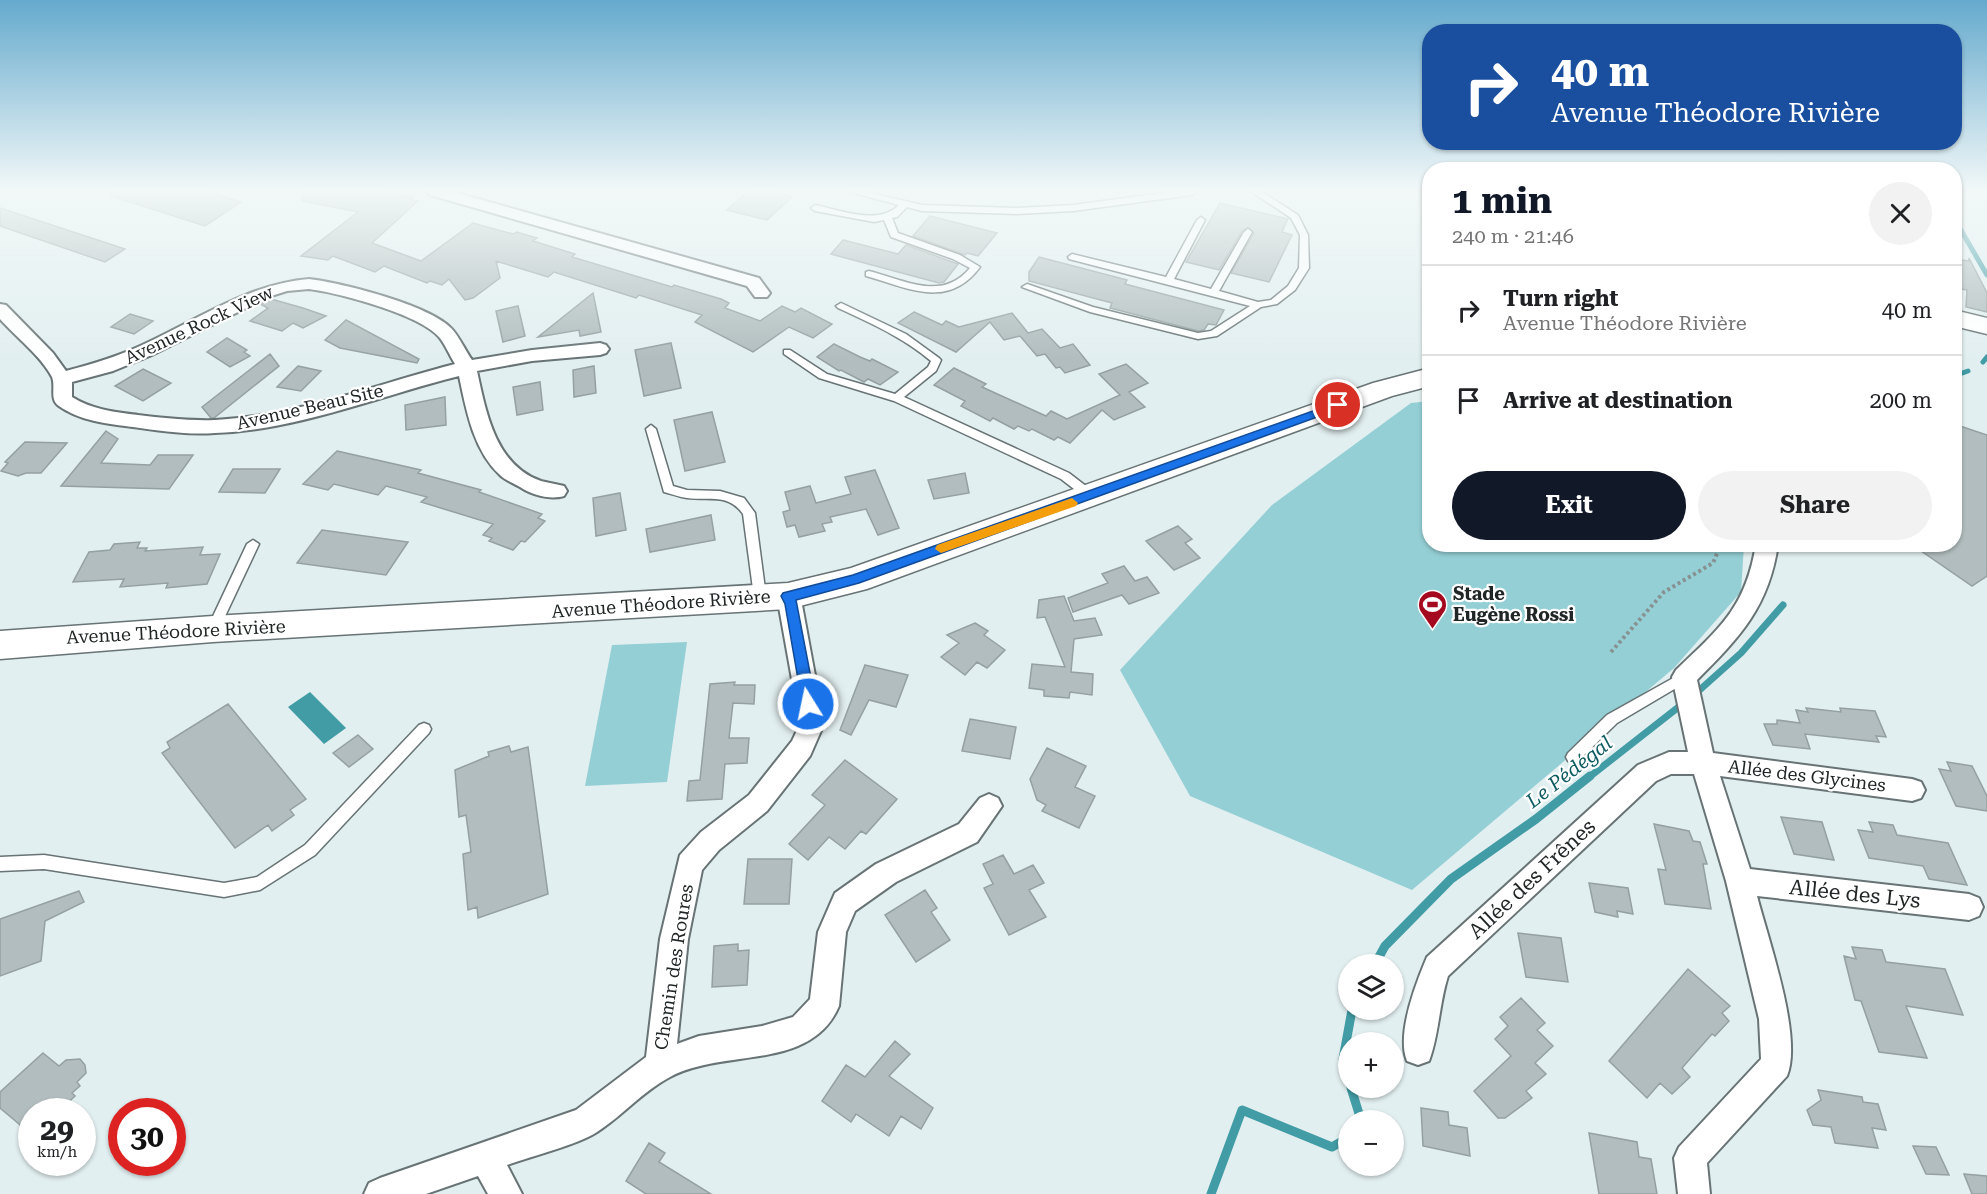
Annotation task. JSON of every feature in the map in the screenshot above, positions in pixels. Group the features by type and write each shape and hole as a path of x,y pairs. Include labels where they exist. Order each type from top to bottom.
{"main road":[{"path":"1962,320 1987,326"},
{"path":"1962,336 1987,335"},
{"name":"Avenue Théodore Rivière","path":"0,645 213,629 775,597 855,580 1383,389 1422,379"}],"street":[{"path":"632,248 753,282 761,293"},
{"name":"Avenue Rock View","path":"62,378 106,367 136,355 262,293 286,286 309,284 330,286 393,306 426,320 445,332 467,368 477,416 492,450 507,470 535,487 557,491"},
{"name":"Avenue Beau Site","path":"0,309 46,357 62,378 63,399 75,408 96,416 183,427 226,426 281,417 467,368 537,353 600,349"},
{"path":"1694,1194 1689,1158 1776,1065 1774,1019 1740,881 1700,751 1683,677 1727,635 1748,603 1761,577 1766,552"},
{"name":"Chemin des Roures","path":"660,1065 674,939 690,864 710,841 758,803 801,748 812,724 791,604 775,597"},
{"name":"Allée des Glycines","path":"1700,751 1912,790"},
{"name":"Allée des Frênes","path":"1418,1050 1426,998 1437,967 1647,773 1700,751"},
{"name":"Chemin des Roures","path":"380,1194 585,1122 660,1065 699,1051 762,1041 802,1030 824,1006 832,932 845,902 886,873 968,833 989,806"},
{"name":"Allée des Lys","path":"1740,881 1969,907"},
{"path":"485,1157 506,1194"}],"lane":[{"path":"869,274 933,291 949,290 967,280 975,267 967,261 924,248"},
{"path":"1169,281 1186,248"},
{"path":"1215,292 1239,248"},
{"path":"1027,287 1090,309 1198,336 1214,334 1258,305 1274,302 1292,288 1304,268 1304,248"},
{"path":"1072,256 1258,305"},
{"path":"841,306 897,333 936,360 932,369 897,398"},
{"path":"787,352 823,376 897,398 1065,476 1091,496"},
{"path":"651,429 668,489 687,494 720,495 740,501 749,513 759,589 775,597"},
{"path":"213,629 253,544"},
{"path":"1573,757 1612,719 1683,677"},
{"path":"0,864 44,862 224,890 260,883 310,850 424,729"}],"path":[{"path":"1611,652 1664,592 1713,563 1718,552"}],"shaded area":[{"name":"Stade Eugène Rossi","path":"1422,402 1422,552 1744,552 1741,592 1674,668 1412,890 1190,796 1120,670 1272,505 1411,403"},
{"path":"687,642 667,782 585,786 612,645"},
{"path":"310,692 346,728 324,744 288,707"}],"building":[{"path":"63,248 125,249 105,262"},
{"path":"312,248 385,248 421,261 439,248 555,248 575,254 572,257 721,299 729,303 725,308 760,321 782,306 795,312 801,308 832,324 813,338 789,327 753,352 695,322 702,315 639,295 636,298 554,272 548,277 496,261 500,278 473,298 465,300 449,279 442,285 430,281 427,283 384,266 375,272 333,256 328,260 301,256"},
{"path":"836,248 873,248 898,254 904,248 913,248 958,264 944,282 939,283 831,254"},
{"path":"945,248 985,248 978,256 967,253 965,255"},
{"path":"1194,248 1232,248 1219,270 1186,262"},
{"path":"1246,248 1286,248 1269,282 1231,273"},
{"path":"1039,257 1127,280 1125,284 1224,310 1216,325 1208,324 1204,330 1198,331 1110,308 1112,303 1029,281 1029,272"},
{"path":"1969,258 1987,293 1987,312 1966,307 1967,290 1962,289 1962,260 1969,261"},
{"path":"593,293 601,332 580,336 579,330 538,337"},
{"path":"271,299 326,316 303,328 293,323 282,331 250,321 268,308 260,304"},
{"path":"518,306 525,336 503,342 496,311"},
{"path":"914,312 942,325 946,321 959,327 1012,313 1028,333 1042,329 1060,348 1073,344 1090,365 1065,373 1060,367 1056,368 1045,354 1037,356 1020,336 1004,340 990,322 956,352 898,323"},
{"path":"130,314 153,321 134,334 111,327"},
{"path":"346,320 419,359 417,363 340,348 325,340"},
{"path":"227,338 247,350 244,352 250,356 230,367 207,352"},
{"path":"671,343 681,388 644,396 635,350"},
{"path":"834,344 898,372 880,385 868,379 864,382 839,371 817,357"},
{"path":"270,354 279,366 214,418 211,418 202,407"},
{"path":"1126,364 1148,383 1129,392 1145,407 1114,420 1102,410 1070,443 1058,437 1054,440 1032,429 1029,431 1018,426 1014,429 993,418 990,421 961,406 965,401 934,385 954,368 986,384 982,387 1046,416 1051,411 1067,419 1120,395 1099,374"},
{"path":"298,366 321,371 301,391 277,387"},
{"path":"594,366 596,393 574,397 573,370"},
{"path":"143,369 171,383 143,401 115,386"},
{"path":"540,382 543,410 517,415 513,387"},
{"path":"445,397 446,425 406,430 405,405"},
{"path":"712,412 725,462 685,471 674,420"},
{"path":"1962,427 1987,435 1987,576 1972,586 1923,552 1962,552"},
{"path":"106,431 118,439 101,463 150,465 158,455 193,455 169,489 61,486"},
{"path":"25,442 67,443 41,473 26,473 18,476 1,471 8,463 5,462"},
{"path":"337,451 421,470 418,473 481,490 479,492 542,514 538,518 545,521 525,542 521,541 513,550 489,541 492,538 483,535 493,524 421,502 427,497 386,486 378,495 334,484 328,490 303,484"},
{"path":"233,469 280,469 265,493 219,492"},
{"path":"875,470 899,528 878,535 866,509 830,517 832,522 822,524 825,531 799,537 795,525 787,527 783,512 790,510 785,492 810,486 816,503 851,494 845,477"},
{"path":"965,473 969,493 934,499 928,480"},
{"path":"620,493 626,530 596,536 593,498"},
{"path":"711,515 715,540 650,552 646,529"},
{"path":"1178,526 1192,539 1185,543 1200,558 1174,570 1146,541"},
{"path":"322,530 408,542 386,575 297,563"},
{"path":"140,542 137,548 147,548 145,551 203,547 200,555 220,554 207,584 166,588 168,583 120,587 124,579 73,582 89,552 110,550 114,544"},
{"path":"1124,566 1135,581 1147,577 1159,593 1129,604 1122,595 1073,612 1068,598 1108,583 1102,574"},
{"path":"1064,596 1074,621 1095,618 1102,635 1074,639 1071,672 1093,674 1092,695 1070,692 1069,698 1044,696 1044,690 1029,688 1032,664 1065,667 1045,617 1037,618 1039,600"},
{"path":"975,623 988,631 984,635 1005,650 987,668 977,662 965,675 941,657 959,643 947,635"},
{"path":"865,665 908,675 896,707 869,700 851,735 840,730"},
{"path":"735,682 734,685 755,685 754,704 733,703 729,738 749,738 747,763 725,764 722,799 687,801 689,781 700,780 710,684"},
{"path":"228,704 306,799 290,810 294,815 272,831 268,825 235,848 162,753 170,748 167,742"},
{"path":"1806,708 1841,712 1840,708 1875,711 1886,737 1876,736 1879,742 1805,734 1810,749 1773,745 1764,724 1777,724 1777,720 1800,723 1796,710 1808,712"},
{"path":"970,719 1016,727 1010,759 962,751"},
{"path":"358,735 373,749 349,767 333,753"},
{"path":"509,746 511,752 528,747 548,894 478,918 477,907 468,910 463,854 471,852 466,815 459,817 455,770 489,756 488,752"},
{"path":"1047,748 1086,766 1075,787 1095,796 1079,828 1042,811 1046,805 1037,800 1030,779"},
{"path":"845,760 897,799 866,834 861,831 845,849 829,837 808,860 789,844 825,805 812,795"},
{"path":"1947,762 1972,766 1987,796 1987,811 1956,806 1939,769 1951,771"},
{"path":"1781,817 1822,822 1834,860 1794,854"},
{"path":"1869,822 1893,825 1897,835 1948,843 1967,885 1929,879 1923,866 1869,858 1858,830 1873,832"},
{"path":"1654,824 1689,831 1693,841 1700,842 1707,864 1703,864 1711,909 1665,904 1658,869 1666,870"},
{"path":"1003,855 1014,874 1033,865 1044,883 1029,890 1046,917 1009,935 984,888 993,884 983,864"},
{"path":"748,859 792,859 789,904 744,904"},
{"path":"1589,883 1628,888 1633,914 1617,911 1618,917 1595,912"},
{"path":"925,890 937,908 931,912 950,940 916,962 885,915"},
{"path":"79,891 84,902 45,921 41,961 0,976 0,919"},
{"path":"1518,933 1561,938 1568,982 1526,977"},
{"path":"738,944 738,951 749,950 747,985 712,987 714,946"},
{"path":"1852,947 1882,950 1886,962 1945,969 1963,1015 1906,1006 1927,1058 1879,1052 1861,1001 1855,1000 1844,956 1856,959"},
{"path":"1688,969 1730,1006 1722,1013 1729,1021 1715,1036 1712,1034 1682,1068 1690,1077 1672,1094 1660,1083 1647,1098 1609,1061"},
{"path":"1521,998 1545,1023 1537,1030 1553,1046 1535,1063 1546,1074 1526,1091 1532,1098 1505,1118 1498,1118 1474,1091 1511,1056 1495,1039 1508,1026 1500,1017"},
{"path":"895,1041 910,1054 889,1076 933,1108 921,1129 901,1116 889,1136 856,1114 851,1122 822,1101 846,1065 865,1077"},
{"path":"43,1053 59,1066 66,1060 80,1059 85,1065 86,1073 77,1082 80,1086 72,1093 75,1096 73,1098 18,1098 18,1123 0,1108 0,1092"},
{"path":"1818,1090 1862,1097 1863,1102 1878,1104 1886,1130 1872,1128 1878,1148 1835,1143 1831,1127 1813,1125 1807,1110 1821,1100"},
{"path":"1421,1108 1448,1112 1449,1125 1467,1128 1470,1156 1423,1146"},
{"path":"1589,1133 1637,1142 1639,1157 1651,1159 1657,1194 1599,1194"},
{"path":"649,1143 665,1153 659,1162 711,1194 646,1194 626,1181"},
{"path":"1913,1146 1936,1147 1949,1175 1926,1174"},
{"path":"1964,1174 1987,1176 1987,1194 1972,1194"}],"waterway":[{"name":"Le Pédégal","path":"1971,248 1987,275"},
{"name":"Le Pédégal","path":"1983,362 1987,357"},
{"name":"Le Pédégal","path":"1962,373 1968,371"},
{"name":"Le Pédégal","path":"1694,695 1741,653 1783,605"},
{"name":"Le Pédégal","path":"1588,778 1685,702"},
{"name":"Le Pédégal","path":"1381,954 1385,946 1451,879 1536,819 1590,776"},
{"name":"Le Pédégal","path":"1348,1032 1350,1020"},
{"name":"Le Pédégal","path":"1354,1098 1358,1110"},
{"name":"Le Pédégal","path":"1211,1194 1242,1110 1332,1147 1338,1144"}],"slow traffic":[{"path":"941,549 1072,503"}],"place":[{"name":"Stade Eugène Rossi","path":"1432,630"}],"route":[{"path":"808,704 788,596 855,580 1338,405"}]}
